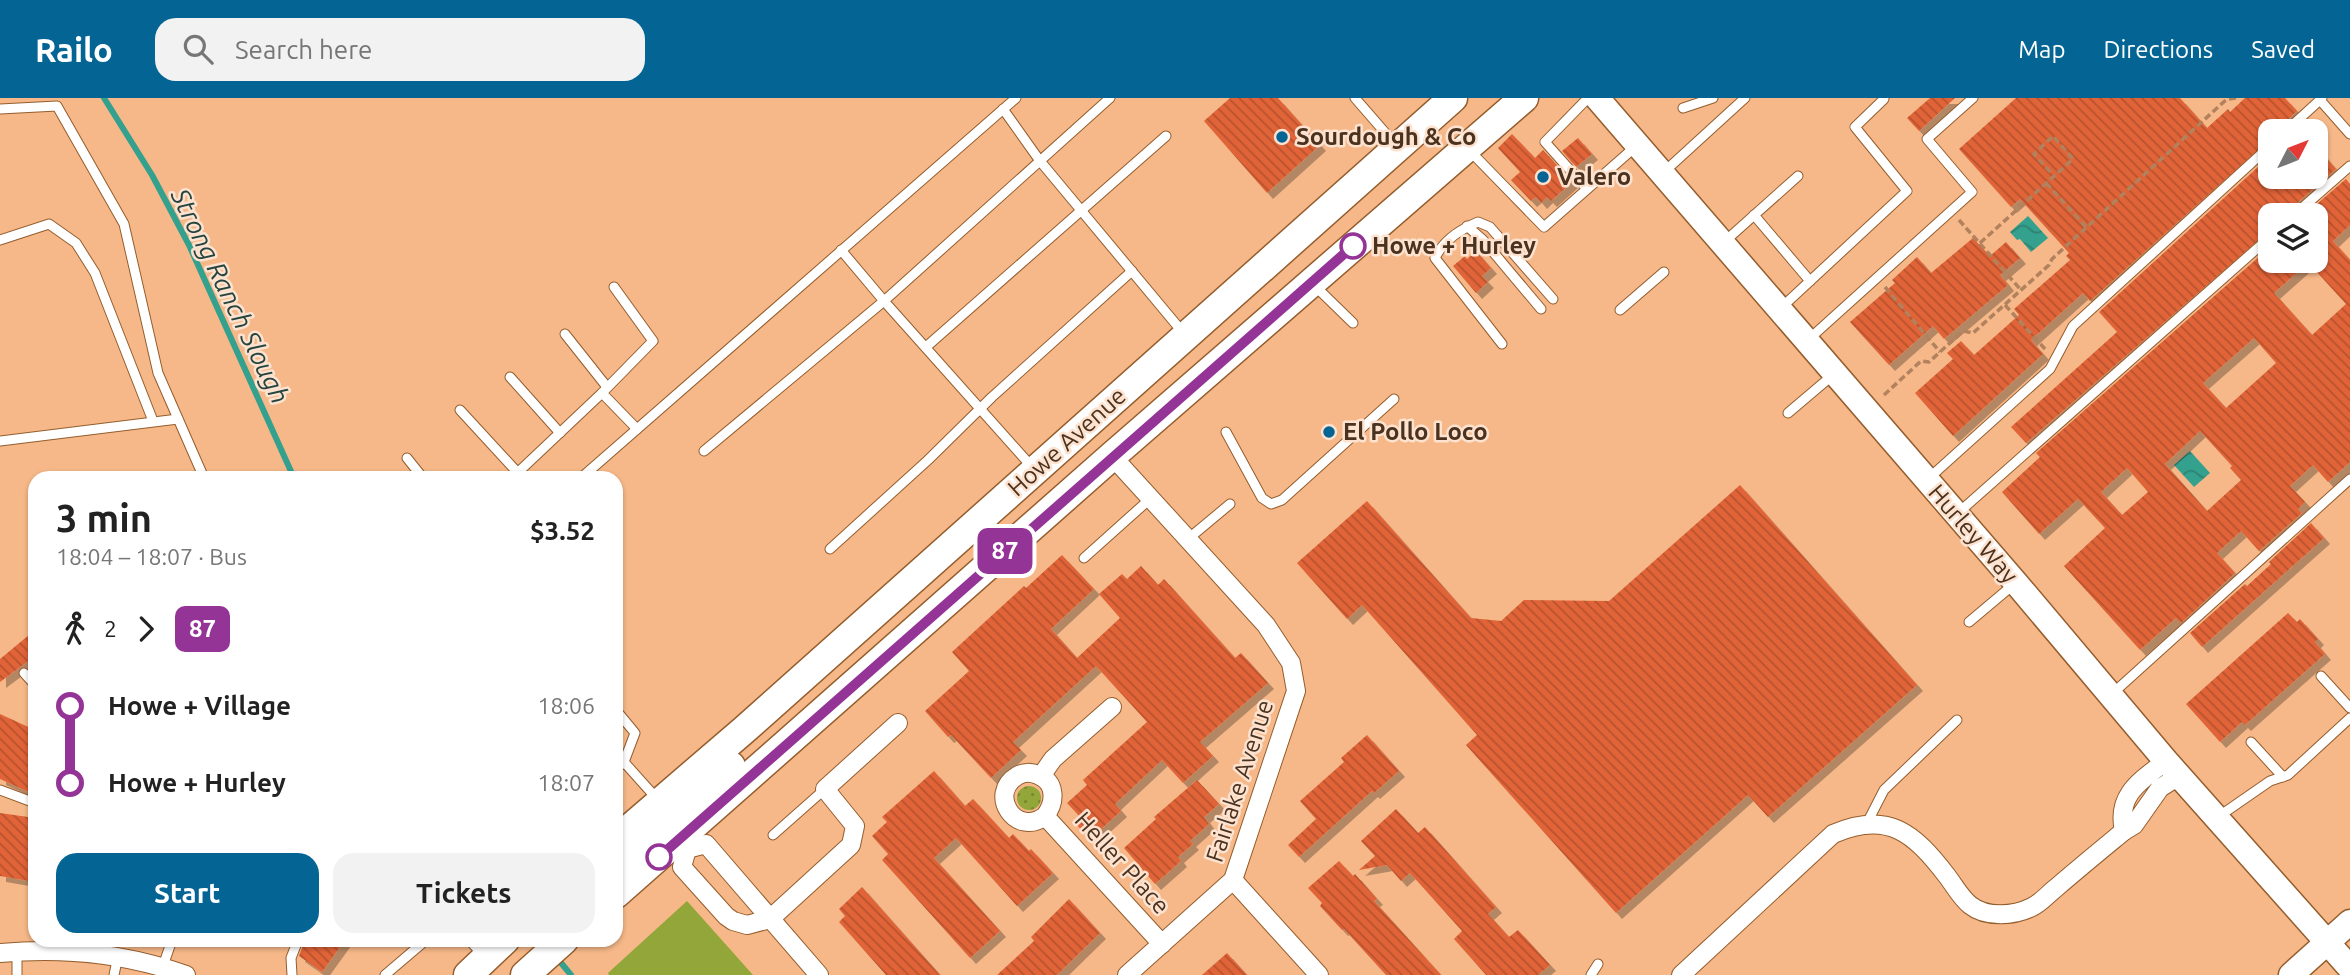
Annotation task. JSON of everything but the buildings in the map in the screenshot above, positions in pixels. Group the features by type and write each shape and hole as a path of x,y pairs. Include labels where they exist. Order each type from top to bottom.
{"main road":[{"name":"Howe Avenue","path":"623,834 744,730 1453,98"},
{"name":"Howe Avenue","path":"623,889 682,844 1112,456 1524,98"},
{"path":"1112,456 1116,425 1125,411 1184,355 1186,336"},
{"path":"682,844 672,821 676,814 731,766 744,730"},
{"path":"623,860 652,834 662,811 659,802"},
{"path":"531,970 556,947"}],"street":[{"name":"Hurley Way","path":"1597,98 2016,583 2172,769 2350,968"},
{"name":"Fairlake Avenue","path":"1112,456 1266,625 1291,663 1296,691 1233,880 1127,975"},
{"path":"1041,776 1053,759 1112,707"},
{"path":"819,975 770,919 706,844 682,844 682,867 726,916 747,925 770,919 851,845 855,826 825,789 898,723"},
{"path":"1681,975 1833,834 1867,823 1901,831 1918,843 1969,905 1981,912 1994,915 2033,907 2124,831 2121,815 2126,800 2140,782 2172,769"},
{"name":"Heller Place","path":"1026,773 1041,776 1051,787 1053,794 1050,809 1045,816 1035,821 1022,821 1010,813 1005,802 1006,788 1015,778 1026,773"},
{"name":"Heller Place","path":"1045,816 1162,944"},
{"path":"1233,880 1319,975"},
{"path":"2291,975 2350,922"},
{"path":"8,952 119,948 186,975"}],"lane":[{"path":"589,471 1016,98"},
{"path":"704,451 884,300 1110,98"},
{"path":"1354,98 1398,147"},
{"path":"1587,189 1545,142 1588,98"},
{"path":"1683,108 1713,98"},
{"path":"1661,174 1745,98"},
{"path":"1806,342 1972,192 1927,139 1973,98"},
{"path":"1778,310 1907,191 1855,127 1884,99"},
{"path":"2299,119 2321,99 2350,134"},
{"path":"0,109 57,106 124,225 158,373 201,471"},
{"path":"1003,109 1080,211 1186,336"},
{"path":"926,347 1166,136"},
{"path":"1467,147 1544,227 1637,145"},
{"path":"1927,481 2050,369 2073,326 2258,157"},
{"path":"2308,203 2350,166"},
{"path":"1721,244 1798,176"},
{"path":"1754,215 1810,281"},
{"path":"1502,344 1435,258 1440,247 1467,226 1478,222 1490,227 1553,299"},
{"path":"0,240 49,224 76,243 95,273 153,421"},
{"path":"1467,226 1483,240 1541,309"},
{"path":"1956,515 2258,248"},
{"path":"842,250 1036,470"},
{"path":"830,549 1132,271"},
{"path":"1620,310 1664,272"},
{"path":"1311,283 1353,323"},
{"path":"519,471 653,341 614,287"},
{"path":"565,334 637,429"},
{"path":"1788,413 1834,374"},
{"path":"510,377 560,433"},
{"path":"1226,432 1262,498 1271,504 1282,500 1394,399"},
{"path":"460,410 512,471"},
{"path":"0,441 178,419"},
{"path":"407,458 417,471"},
{"path":"2110,695 2350,479"},
{"path":"1084,558 1151,498"},
{"path":"1188,539 1230,504"},
{"path":"1969,622 2016,583"},
{"path":"24,673 28,677"},
{"path":"2321,676 2350,708"},
{"path":"623,718 635,733 624,762 659,802"},
{"path":"2217,818 2270,782 2288,775 2350,718"},
{"path":"1867,823 1884,790 1957,720"},
{"path":"2251,742 2283,777"},
{"path":"773,835 825,789"},
{"path":"0,790 28,800"},
{"path":"163,967 170,947"},
{"path":"292,975 291,958 295,947"},
{"path":"385,975 418,947"},
{"path":"114,975 119,948"},
{"path":"8,952 18,975"},
{"path":"1591,975 1598,964"}],"path":[{"path":"1884,395 1922,361 1929,362 1963,331 1973,333 2228,98 2236,98"},
{"path":"1980,243 2073,159 2053,136 2034,154 2054,176"},
{"path":"2046,183 2086,227"},
{"path":"1951,211 2021,290"},
{"path":"1876,277 1940,352"},
{"path":"2005,304 2055,360"}],"green space":[{"path":"1029,786 1038,789 1041,798 1038,807 1029,810 1020,807 1017,798 1020,789"},
{"path":"687,901 753,975 609,975 608,973"}],"water":[{"path":"2028,216 2048,238 2031,252 2010,232"},
{"path":"2190,451 2210,473 2194,487 2174,465"}],"waterway":[{"name":"Strong Ranch Slough","path":"104,98 152,175 189,245 291,471"},
{"name":"Strong Ranch Slough","path":"557,958 571,975"}],"bus line":[{"name":"87","path":"659,857 1353,246"}],"place":[{"name":"Sourdough & Co","path":"1282,137"},
{"name":"Valero","path":"1543,177"},
{"name":"Howe + Hurley","path":"1353,246"},
{"name":"El Pollo Loco","path":"1329,432"}]}
